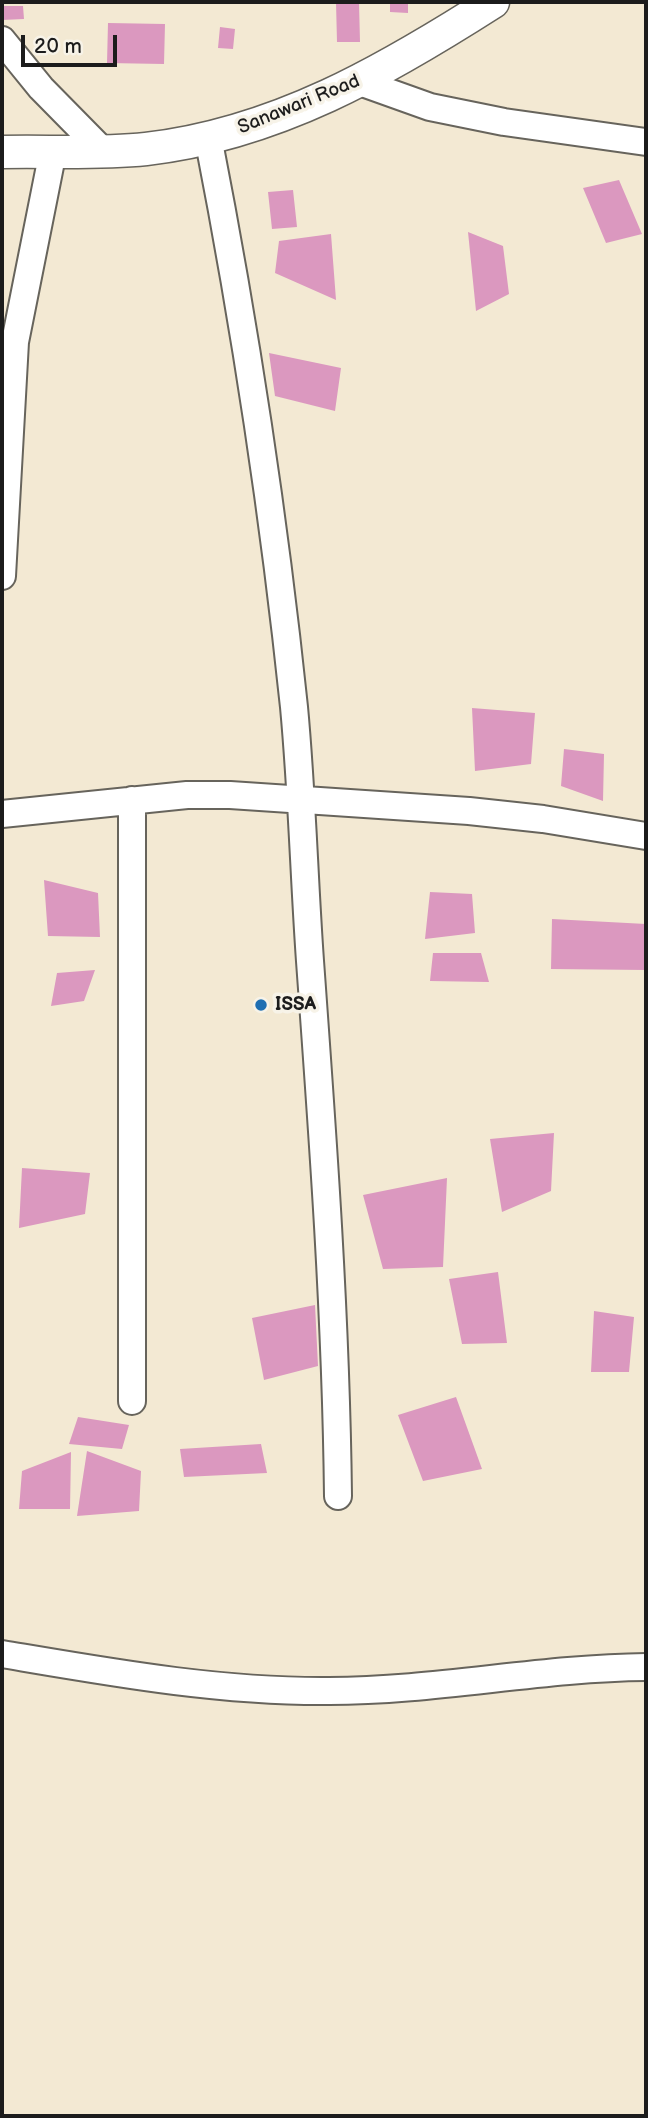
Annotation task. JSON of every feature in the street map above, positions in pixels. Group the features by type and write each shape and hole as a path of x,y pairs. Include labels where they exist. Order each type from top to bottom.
{"street":[{"name":"Sanawari Road","path":"2,152 104,152 145,149 245,128 285,115 360,82 400,61 493,2"},
{"path":"2,40 41,88 104,152"},
{"path":"360,82 430,107 646,142"},
{"path":"208,137 244,332 265,480 288,657 302,800 303,871 331,1262 337,1385 338,1496"},
{"path":"2,576 15,342 53,151"},
{"path":"2,814 187,795 230,795 359,802 519,816 646,836"},
{"path":"132,800 132,1401"},
{"path":"2,1654 118,1674 270,1690 327,1692 395,1689 605,1668 646,1667"}],"building":[{"path":"336,2 359,2 360,42 337,42"},
{"path":"390,2 408,2 408,13 390,12"},
{"path":"2,6 23,6 24,19 2,20"},
{"path":"108,23 165,24 164,64 107,63"},
{"path":"220,27 235,29 233,49 218,48"},
{"path":"619,180 642,234 606,243 583,188"},
{"path":"293,190 297,227 272,229 268,192"},
{"path":"468,232 503,246 509,294 476,311"},
{"path":"331,234 336,300 275,273 279,241"},
{"path":"269,353 341,368 335,411 275,396"},
{"path":"472,708 535,713 531,764 475,771"},
{"path":"564,749 604,754 603,801 561,786"},
{"path":"44,880 98,893 100,937 48,936"},
{"path":"430,892 472,894 475,933 425,939"},
{"path":"552,919 646,924 646,970 551,969"},
{"path":"433,953 481,953 489,982 430,981"},
{"path":"95,970 84,1001 51,1006 57,973"},
{"path":"554,1133 551,1191 502,1212 490,1139"},
{"path":"22,1168 90,1173 85,1214 19,1228"},
{"path":"447,1178 443,1267 383,1269 363,1195"},
{"path":"498,1272 507,1343 462,1344 449,1279"},
{"path":"315,1305 318,1366 264,1380 252,1318"},
{"path":"594,1311 634,1317 629,1372 591,1372"},
{"path":"456,1397 482,1469 423,1481 398,1415"},
{"path":"78,1417 129,1425 122,1449 69,1444"},
{"path":"261,1444 267,1473 184,1477 180,1449"},
{"path":"87,1451 141,1471 139,1511 77,1516"},
{"path":"71,1452 70,1509 19,1509 22,1471"}],"place":[{"name":"ISSA","path":"261,1005"}]}
